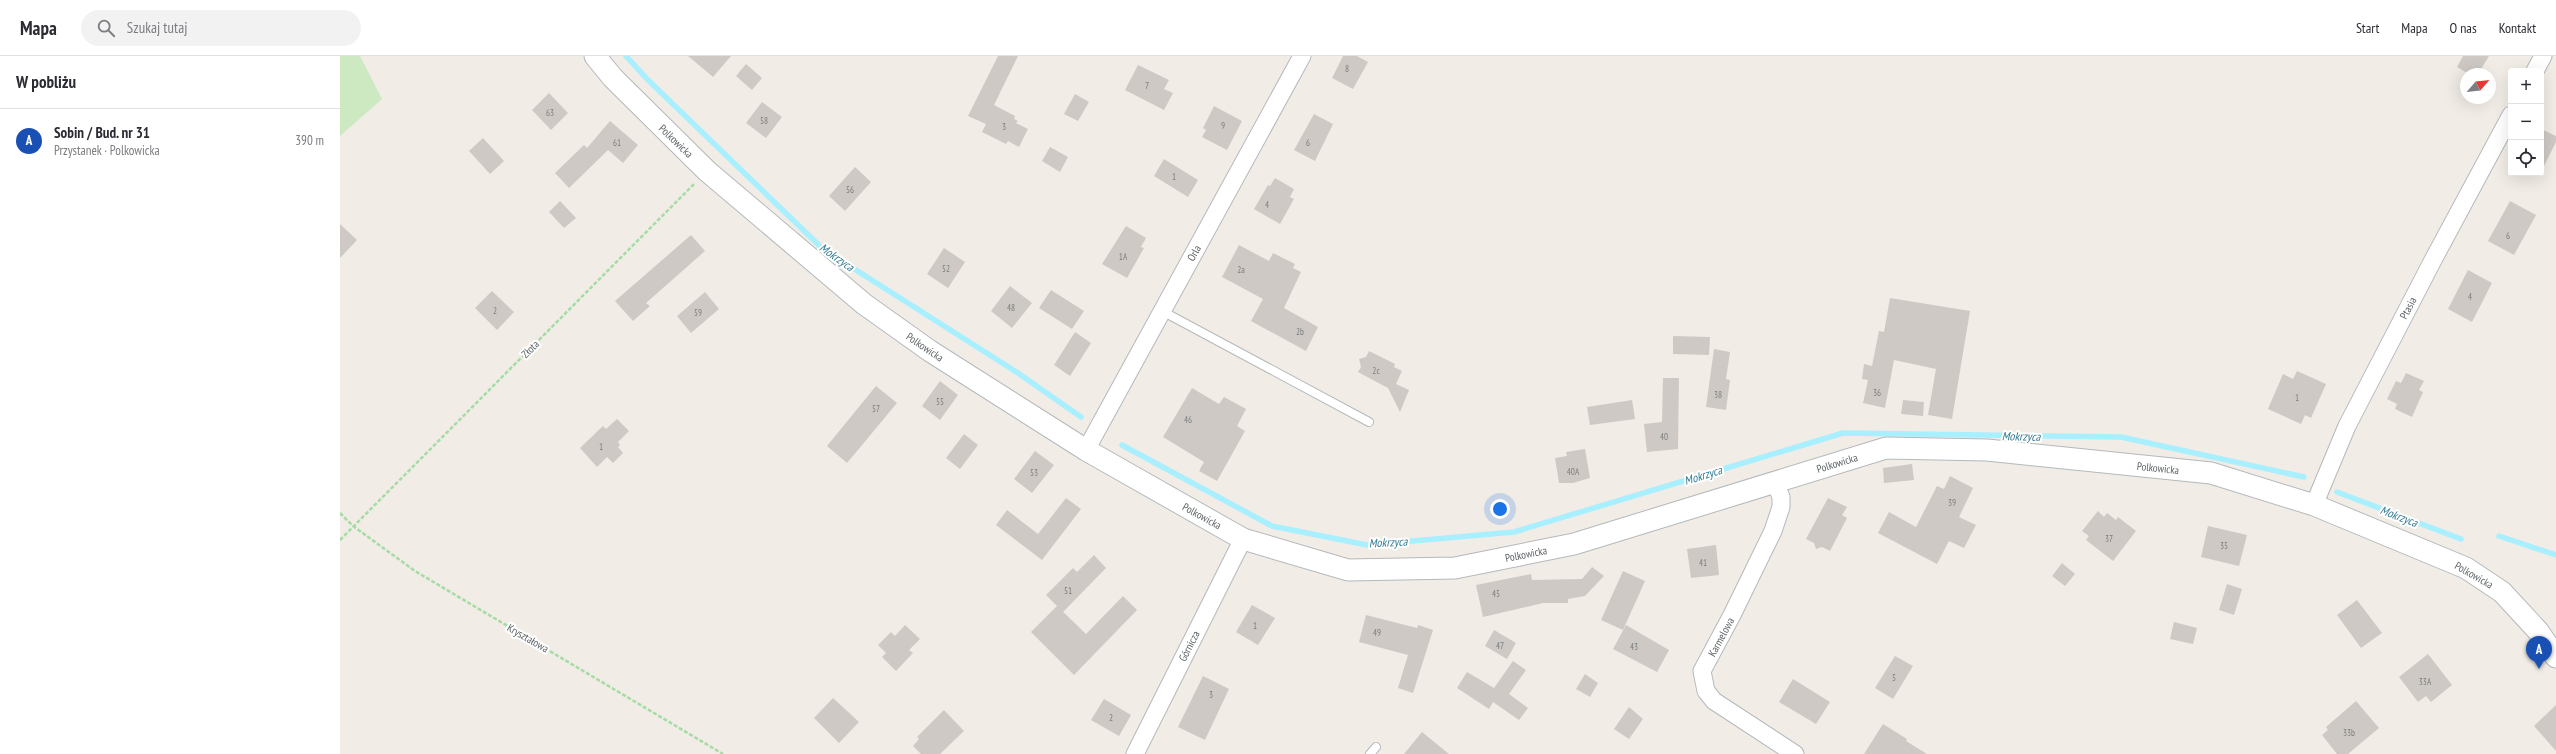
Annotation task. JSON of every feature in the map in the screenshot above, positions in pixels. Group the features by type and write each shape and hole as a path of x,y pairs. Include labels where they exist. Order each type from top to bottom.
{"street":[{"name":"Polkowicka","path":"595,56 613,78 707,171 864,304 930,351 1086,450 1243,539 1348,570 1455,568 1574,544 1886,448 1987,450 2211,473 2314,505 2466,568 2502,592 2538,631 2556,657"},
{"name":"Orla","path":"1086,450 1302,56"},
{"path":"2537,68 2543,56"},
{"name":"Ptasia","path":"2314,505 2350,420 2508,121"},
{"name":"Karmelowa","path":"1775,482 1781,497 1781,507 1773,531 1732,615 1702,671 1702,681 1714,701 1795,754"},
{"name":"Górnicza","path":"1135,754 1243,539"}],"lane":[{"path":"1162,311 1368,422"},
{"path":"1370,754 1376,748"}],"path":[{"name":"Złota","path":"340,540 707,171"},
{"name":"Kryształowa","path":"340,513 353,526 415,571 723,754"}],"green space":[{"path":"340,56 360,56 382,99 340,136"}],"building":[{"path":"688,56 731,56 713,77"},
{"path":"998,56 1018,56 994,105 1015,116 1014,119 1018,121 1016,123 1028,129 1019,147 1008,141 1006,144 982,132 986,124 968,116"},
{"path":"1343,56 1357,56 1368,62 1353,89 1332,78"},
{"path":"2463,56 2489,56 2482,68 2460,69 2457,67"},
{"path":"746,64 762,78 752,90 736,76"},
{"path":"1138,65 1169,80 1164,89 1173,93 1164,110 1125,90"},
{"path":"549,93 568,113 551,130 532,110"},
{"path":"1075,94 1089,102 1078,121 1064,114"},
{"path":"762,102 782,117 766,138 746,123"},
{"path":"1214,106 1242,121 1227,150 1202,137 1206,130 1203,128"},
{"path":"1314,114 1333,124 1315,161 1294,150"},
{"path":"610,121 638,145 623,163 608,150 569,188 555,173 584,145 587,148"},
{"path":"2544,130 2556,136 2556,142 2544,166"},
{"path":"483,138 504,161 490,174 469,151"},
{"path":"1050,147 1068,157 1060,172 1042,161"},
{"path":"1164,159 1198,180 1188,197 1154,176"},
{"path":"855,167 871,182 845,211 829,196"},
{"path":"1275,178 1294,189 1290,197 1294,199 1280,224 1254,209 1268,185 1270,186"},
{"path":"560,201 576,218 564,228 549,212"},
{"path":"2510,201 2536,215 2514,255 2488,241"},
{"path":"340,224 357,240 340,258"},
{"path":"1126,226 1146,238 1141,247 1144,248 1127,278 1102,264"},
{"path":"691,235 705,251 646,303 650,306 633,321 615,301"},
{"path":"1239,245 1269,261 1273,253 1295,264 1293,268 1301,272 1284,308 1318,327 1306,351 1251,321 1263,299 1222,277"},
{"path":"944,248 965,262 948,288 927,274"},
{"path":"2468,270 2492,283 2472,322 2448,309"},
{"path":"1010,286 1032,303 1012,328 991,311"},
{"path":"1051,290 1084,311 1072,329 1039,308"},
{"path":"492,291 514,312 497,330 475,308"},
{"path":"705,292 719,309 691,333 677,316"},
{"path":"1890,298 1970,311 1952,419 1928,415 1936,369 1894,360 1885,408 1863,403 1868,380 1862,379 1864,364 1872,366 1879,331 1884,332"},
{"path":"1075,332 1091,343 1070,376 1054,365"},
{"path":"1673,336 1710,337 1709,355 1673,354"},
{"path":"1714,349 1730,352 1726,379 1730,380 1726,410 1706,407"},
{"path":"1369,351 1395,364 1394,367 1402,371 1396,384 1409,390 1400,412 1388,388 1358,372 1361,367 1359,359 1366,357"},
{"path":"2297,371 2326,384 2311,418 2305,415 2301,424 2268,409 2283,374 2293,379"},
{"path":"2406,373 2424,381 2419,390 2423,392 2412,417 2395,409 2397,404 2387,399 2396,381 2401,383"},
{"path":"1663,378 1679,378 1678,449 1647,452 1644,424 1662,422"},
{"path":"940,381 958,395 940,420 922,406"},
{"path":"876,386 897,403 847,463 827,446"},
{"path":"1192,388 1219,404 1224,397 1246,409 1237,426 1245,431 1217,481 1199,471 1204,462 1163,437"},
{"path":"1632,400 1635,419 1590,425 1587,407"},
{"path":"1903,400 1924,402 1923,416 1901,414"},
{"path":"617,419 629,431 618,442 620,445 618,447 623,453 613,463 607,457 597,467 580,448 603,426 606,429"},
{"path":"964,434 978,445 960,469 946,458"},
{"path":"1585,449 1590,478 1573,483 1559,483 1555,458 1567,456 1566,452"},
{"path":"1035,451 1054,465 1032,493 1014,479"},
{"path":"1912,464 1914,480 1884,483 1883,468"},
{"path":"1950,476 1973,488 1959,517 1976,525 1964,548 1949,541 1937,564 1878,533 1889,512 1916,527 1937,486 1944,489"},
{"path":"1066,498 1081,509 1042,560 996,525 1007,510 1038,534"},
{"path":"1828,498 1847,507 1842,515 1847,518 1830,551 1822,547 1816,549 1814,543 1806,539"},
{"path":"2098,511 2104,517 2107,513 2116,520 2118,517 2136,531 2113,561 2086,540 2089,536 2082,531"},
{"path":"2208,526 2247,535 2239,566 2201,557"},
{"path":"1716,545 1719,575 1691,578 1687,549"},
{"path":"1094,555 1106,568 1063,612 1046,595 1073,568 1077,572"},
{"path":"2062,563 2075,574 2065,586 2052,576"},
{"path":"1592,567 1604,576 1585,596 1568,599 1568,603 1543,603 1483,617 1476,585 1531,574 1532,580 1582,579"},
{"path":"1623,571 1645,581 1623,630 1601,620"},
{"path":"2227,584 2242,589 2234,615 2219,610"},
{"path":"1123,596 1137,610 1074,675 1031,632 1057,606 1086,634"},
{"path":"2357,600 2382,633 2361,648 2337,615"},
{"path":"1252,605 1275,618 1258,645 1236,632"},
{"path":"1366,615 1417,628 1418,625 1433,630 1413,693 1398,688 1408,655 1359,642"},
{"path":"2174,622 2197,628 2193,644 2170,639"},
{"path":"905,625 920,639 909,650 913,653 896,671 882,657 886,653 878,645 891,632 895,636"},
{"path":"1626,625 1669,650 1657,672 1613,649"},
{"path":"1494,630 1516,643 1507,659 1485,646"},
{"path":"2428,654 2452,685 2431,702 2426,696 2418,702 2399,677"},
{"path":"1895,656 1913,666 1893,699 1875,688"},
{"path":"1513,661 1526,670 1509,694 1528,708 1519,720 1493,702 1489,709 1457,688 1467,672 1494,688"},
{"path":"1585,674 1598,683 1590,697 1576,689"},
{"path":"1203,676 1229,689 1205,740 1178,727"},
{"path":"1793,679 1830,702 1816,724 1779,702"},
{"path":"833,698 859,722 839,743 814,718"},
{"path":"1104,699 1131,715 1119,736 1091,720"},
{"path":"2356,701 2379,728 2348,754 2337,754 2322,735 2328,730 2326,727"},
{"path":"2556,705 2556,751 2534,726"},
{"path":"1629,707 1643,719 1629,739 1614,729"},
{"path":"944,710 964,731 940,754 921,754 913,746 919,739 917,737"},
{"path":"1883,724 1907,739 1906,741 1927,754 1864,754"},
{"path":"1422,732 1449,754 1404,754"}],"waterway":[{"name":"Mokrzyca","path":"626,56 647,79 823,249 1018,373 1081,417"},
{"name":"Mokrzyca","path":"1122,445 1272,526 1367,545 1514,532 1843,433 2121,437 2304,477"},
{"name":"Mokrzyca","path":"2337,492 2461,539"},
{"name":"Mokrzyca","path":"2499,536 2556,555"}],"place":[{"name":"Sobin / Bud. nr 31","path":"2539,669"}]}
